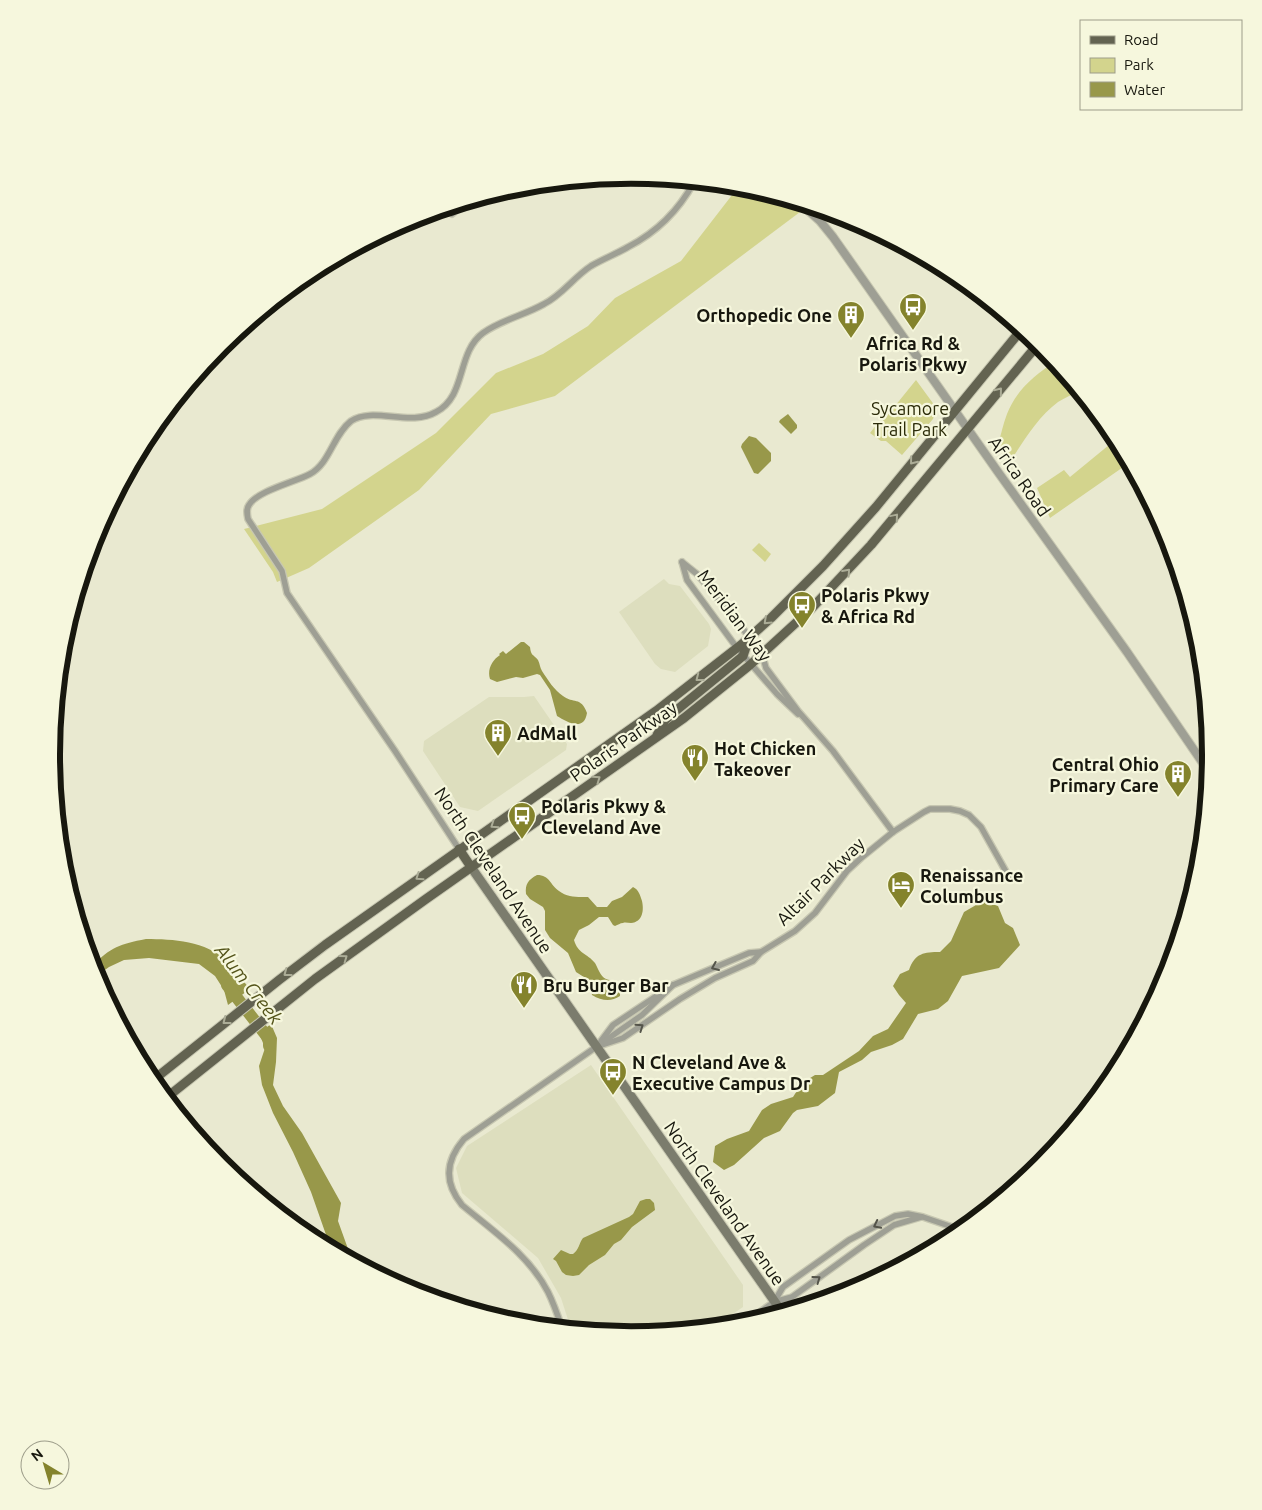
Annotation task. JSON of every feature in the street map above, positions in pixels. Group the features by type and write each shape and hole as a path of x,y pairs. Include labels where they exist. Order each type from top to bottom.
{"main road":[{"name":"Polaris Parkway","path":"159,1076 325,945 656,710 749,638 823,566 876,507 1017,335"},
{"name":"Polaris Parkway","path":"171,1094 316,979 471,867 684,718 750,665 841,579 1034,350"},
{"path":"656,738 665,720 743,656 749,638"},
{"name":"North Cleveland Avenue","path":"459,849 778,1307"}],"street":[{"name":"North Cleveland Avenue","path":"459,849 287,593 282,571 248,519 247,511 254,500 266,492 311,474 322,464 340,432 352,421 362,416 374,415 406,418 425,417 445,407 457,389 466,357 473,343 482,334 546,304 590,267 647,236 669,217 685,199 691,187"},
{"name":"Africa Road","path":"811,213 833,237 1127,652 1202,761"},
{"name":"Meridian Way","path":"809,723 782,700 750,665 687,580 682,562 712,590 740,625 762,654 766,668 833,751 893,832"},
{"name":"Altair Parkway","path":"596,1047 623,1038 680,999 715,978 753,960 761,952 794,931 815,913 847,871 861,858 893,832 930,809 950,809 969,815 981,827 1009,877"},
{"name":"Altair Parkway","path":"596,1047 613,1025 673,985 749,953 761,952"},
{"path":"559,1321 548,1292 532,1267 509,1244 462,1205 452,1189 448,1173 454,1153 464,1139 596,1047"},
{"path":"774,1302 783,1287 849,1240 895,1216 908,1214 952,1227"},
{"path":"761,1311 774,1302 792,1298 894,1225 923,1217"}],"shaded area":[{"path":"664,579 669,584 680,586 711,629 708,646 675,672 661,669 655,664 619,612"},
{"path":"534,696 567,744 566,750 478,811 460,807 423,751 424,741 489,697"},
{"path":"591,1065 743,1285 743,1307 728,1317 668,1325 631,1326 569,1322 561,1298 538,1258 462,1193 456,1168 467,1146"}],"green space":[{"path":"733,194 802,210 555,396 491,414 419,490 309,568 277,582 273,572 244,529 322,509 436,433 496,373 543,354 588,326 615,298 681,261"},
{"path":"1049,366 1073,394 1060,401 1044,414 1011,460 1007,459 998,445 1007,414 1015,398 1026,384"},
{"name":"Sycamore Trail Park","path":"916,380 936,410 933,419 902,455 886,441 881,441 870,433 877,424 882,422"},
{"path":"1109,445 1124,467 1050,518 1037,488 1064,470 1070,477"},
{"path":"759,543 771,554 765,562 752,550"}],"water":[{"path":"788,414 797,425 797,428 791,434 779,422"},
{"path":"749,436 756,438 771,453 771,461 758,474 754,473 741,447"},
{"path":"521,642 530,647 551,685 560,694 582,704 587,713 582,722 575,724 557,716 550,690 540,675 537,674 523,678 516,677 497,682 490,679 489,672 491,666 499,654 503,651 506,654"},
{"path":"537,875 545,877 556,889 566,895 588,897 597,907 607,907 612,901 622,897 633,887 638,891 643,908 642,915 638,920 615,926 608,917 599,917 579,930 574,940 580,951 595,963 604,978 615,981 620,985 620,996 606,1000 592,995 588,980 576,972 568,953 550,938 545,930 545,911 543,907 530,899 526,894 528,883"},
{"path":"983,901 998,906 1005,923 1013,928 1020,945 999,968 962,976 948,1001 938,1009 918,1014 903,1039 871,1052 862,1060 839,1072 835,1093 818,1106 797,1110 780,1131 764,1138 734,1165 724,1170 713,1162 715,1146 727,1139 749,1131 762,1110 771,1104 793,1097 802,1083 815,1075 823,1075 859,1051 873,1036 888,1029 906,1003 893,986 900,974 909,970 917,957 929,952 940,952 951,941 964,912"},
{"path":"146,939 189,942 199,945 219,954 250,989 228,1005 224,990 215,976 199,964 149,958 124,960 102,972 98,960 111,950"},
{"path":"271,1024 277,1038 273,1085 283,1106 302,1133 341,1203 338,1221 349,1252 327,1239 311,1192 273,1113 262,1085 259,1066 265,1048 259,1033"},
{"path":"650,1199 654,1203 655,1210 632,1227 605,1255 589,1265 579,1275 566,1275 562,1272 553,1259 561,1250 573,1254 577,1251 583,1238 629,1217 633,1214 640,1201"}],"waterway":[{"name":"Alum Creek","path":"227,985 269,1039 269,1046"}],"place":[{"name":"Africa Rd & Polaris Pkwy","path":"913,331"},
{"name":"Orthopedic One","path":"851,339"},
{"name":"Polaris Pkwy & Africa Rd","path":"802,629"},
{"name":"AdMall","path":"498,757"},
{"name":"Hot Chicken Takeover","path":"695,782"},
{"name":"Central Ohio Primary Care","path":"1178,798"},
{"name":"Polaris Pkwy & Cleveland Ave","path":"522,840"},
{"name":"Renaissance Columbus","path":"901,909"},
{"name":"Bru Burger Bar","path":"524,1009"},
{"name":"N Cleveland Ave & Executive Campus Dr","path":"613,1096"}]}
